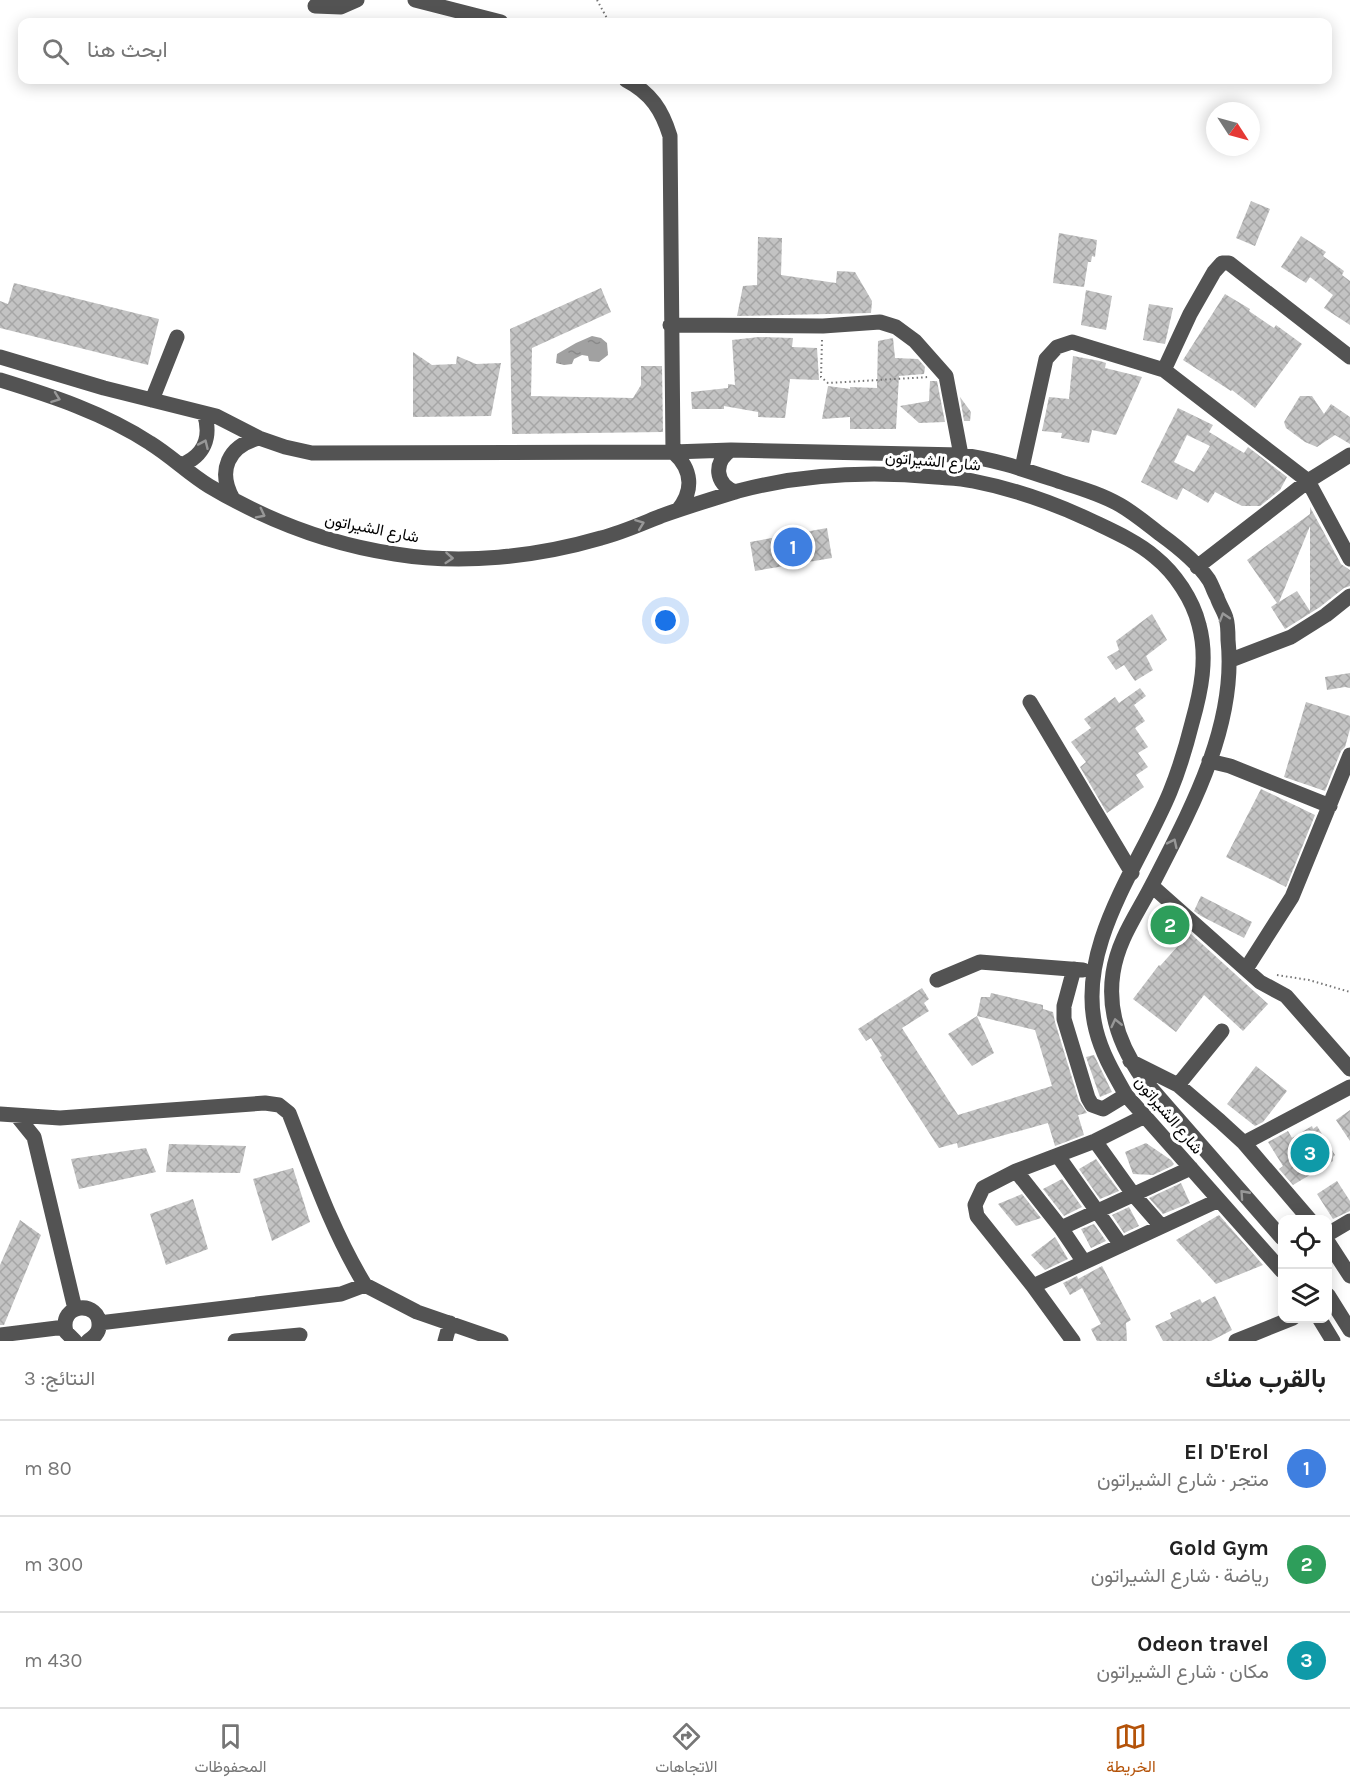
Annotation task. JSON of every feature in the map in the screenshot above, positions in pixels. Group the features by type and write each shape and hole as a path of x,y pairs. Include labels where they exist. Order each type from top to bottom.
{"street":[{"path":"315,6 341,7 357,0"},
{"path":"415,0 485,18"},
{"path":"634,84 653,99 664,115 670,136 673,452 687,469 689,480 689,491 678,510"},
{"path":"1164,370 1190,314 1218,266 1229,262 1350,357"},
{"path":"670,325 823,326 880,322 896,327 915,341 946,376 960,455"},
{"path":"153,400 177,337"},
{"path":"1022,468 1046,359 1057,347 1072,342 1164,370 1308,481 1350,559"},
{"name":"شارع الشيراتون","path":"0,357 204,413 259,438 312,453 730,450 960,455 982,457 1022,468 1119,504 1181,550 1209,580 1226,618 1231,660 1227,702 1209,761 1184,822 1152,886 1125,932 1117,953 1113,975 1114,1019 1120,1041 1130,1061 1165,1107 1278,1234"},
{"name":"شارع الشيراتون","path":"0,380 78,406 114,423 150,443 205,484 266,517 330,541 398,555 467,559 536,554 603,538 678,510 765,484 864,474 968,479 1018,492 1066,509 1112,531 1155,557 1182,587 1199,623 1204,663 1198,703 1186,749 1169,794 1108,921 1093,970 1095,1026 1107,1063 1126,1095 1280,1269"},
{"path":"181,465 191,461 205,445 208,424 204,413"},
{"path":"233,499 225,478 226,467 238,447 259,438"},
{"path":"730,450 721,459 718,473 723,485 735,492"},
{"path":"1197,567 1308,481 1350,455"},
{"path":"1231,660 1291,637 1326,615 1350,596"},
{"path":"1030,702 1132,873"},
{"path":"1246,969 1292,897 1350,755"},
{"path":"1209,761 1230,766 1330,806"},
{"path":"1152,886 1260,982 1286,996 1350,1069"},
{"path":"937,980 980,962 1093,970"},
{"path":"1074,969 1064,1006 1064,1019 1088,1098 1092,1105 1103,1108 1112,1105 1126,1095"},
{"path":"1178,1085 1222,1031"},
{"path":"1130,1061 1178,1085 1245,1143 1306,1215"},
{"path":"1245,1143 1350,1087"},
{"path":"0,1114 60,1118 265,1103 279,1105 289,1113 333,1226 348,1258 365,1285 417,1311 501,1341"},
{"path":"16,1116 34,1137 75,1309"},
{"path":"1073,1341 977,1216 975,1205 983,1188 1016,1171 1095,1141 1145,1116"},
{"path":"34,1137 60,1118"},
{"path":"1095,1141 1133,1194 1161,1226"},
{"path":"1058,1156 1121,1245"},
{"path":"1061,1228 1191,1168"},
{"path":"1016,1171 1061,1228 1084,1262"},
{"path":"1033,1286 1219,1200"},
{"path":"1332,1232 1350,1221"},
{"path":"1332,1248 1350,1276"},
{"path":"99,1323 341,1294 365,1285"},
{"path":"1332,1301 1350,1330"},
{"path":"75,1341 69,1337 64,1327 67,1316 80,1307 95,1313 99,1323 93,1340"},
{"path":"446,1341 450,1323"},
{"path":"1236,1341 1281,1323"},
{"path":"1322,1323 1333,1341"},
{"path":"0,1335 64,1327"},
{"path":"235,1341 300,1335"}],"path":[{"path":"597,0 607,18"},
{"path":"823,326 821,377 823,381 831,383 946,376"},
{"path":"1277,975 1309,980 1350,992"}],"water":[{"path":"592,336 601,338 607,343 608,355 599,362 589,361 588,356 582,355 574,359 572,364 556,363 557,354"}],"building":[{"path":"1251,201 1270,209 1255,246 1236,238"},
{"path":"1059,233 1097,240 1095,257 1092,256 1091,262 1088,262 1084,287 1053,283"},
{"path":"1301,236 1326,252 1323,256 1344,271 1342,275 1350,281 1350,325 1324,308 1333,295 1310,277 1306,283 1281,267"},
{"path":"758,237 782,238 781,275 836,283 837,271 855,272 872,301 871,313 737,316 743,286 757,285"},
{"path":"14,283 159,319 148,365 0,328 0,301 8,304"},
{"path":"601,288 611,312 532,348 531,396 633,398 641,385 641,366 662,366 663,432 512,434 510,329"},
{"path":"1086,290 1112,296 1106,330 1081,325"},
{"path":"1225,294 1250,309 1249,311 1274,328 1276,325 1302,344 1255,408 1232,390 1183,360"},
{"path":"1149,304 1173,308 1165,344 1143,340"},
{"path":"759,337 793,338 792,347 817,348 819,380 790,379 785,418 758,417 758,412 724,406 724,409 692,409 691,392 728,388 728,384 735,385 732,340"},
{"path":"893,338 895,358 918,359 925,367 924,374 899,376 896,429 850,429 850,417 822,419 828,386 850,389 850,387 877,388 878,341"},
{"path":"413,352 432,365 456,364 457,356 476,364 501,363 491,416 413,417"},
{"path":"1073,356 1100,361 1106,363 1105,368 1142,377 1116,435 1092,430 1089,443 1061,438 1062,433 1042,431 1049,397 1069,399"},
{"path":"930,381 937,381 945,422 919,423 900,406 929,401"},
{"path":"1300,396 1312,396 1324,414 1331,404 1350,417 1350,444 1335,435 1317,447 1305,442 1286,428 1284,422"},
{"path":"960,397 971,412 970,421 964,421"},
{"path":"1178,408 1213,425 1209,432 1244,453 1248,447 1287,477 1280,490 1260,506 1242,506 1215,492 1208,503 1183,488 1177,500 1141,482","holes":["1187,435 1210,446 1194,472 1174,462"]},
{"path":"1310,507 1341,564 1350,570 1350,586 1285,629 1271,607 1277,603 1247,560 1310,514","holes":["1310,526 1310,611 1297,591 1279,602"]},
{"path":"827,528 832,558 755,571 750,542"},
{"path":"1152,614 1167,640 1146,656 1153,670 1135,681 1124,665 1116,670 1107,657 1119,650 1116,641"},
{"path":"1350,673 1350,688 1327,690 1325,677"},
{"path":"1140,688 1146,696 1134,705 1145,721 1135,728 1148,747 1138,753 1148,767 1136,775 1144,787 1107,813 1080,767 1086,762 1071,742 1091,728 1084,719 1115,697 1119,703"},
{"path":"1306,702 1350,716 1350,729 1345,747 1341,751 1325,791 1284,777"},
{"path":"1261,789 1315,815 1286,887 1226,857"},
{"path":"1201,896 1252,922 1244,938 1194,911"},
{"path":"1190,933 1268,1004 1243,1031 1204,995 1176,1032 1133,999 1159,965"},
{"path":"922,988 929,999 924,1003 929,1011 902,1028 958,1115 1052,1086 1035,1030 977,1016 981,997 990,997 991,993 1043,1005 1043,1009 1053,1012 1079,1101 1087,1113 1078,1115 1084,1135 1055,1146 1048,1123 958,1148 957,1143 939,1148 880,1057 882,1056 871,1038 866,1041 858,1029"},
{"path":"977,1016 994,1053 972,1066 948,1034"},
{"path":"1094,1055 1112,1092 1100,1097 1086,1057"},
{"path":"1256,1066 1287,1091 1263,1122 1255,1126 1227,1104"},
{"path":"1350,1110 1350,1141 1336,1120"},
{"path":"1312,1126 1313,1129 1317,1126 1335,1155 1333,1161 1293,1185 1279,1169 1283,1166 1268,1142 1288,1131 1292,1138"},
{"path":"1146,1143 1174,1164 1153,1175 1133,1174 1125,1152"},
{"path":"169,1144 246,1146 240,1173 166,1172"},
{"path":"146,1148 156,1172 79,1189 71,1159"},
{"path":"1096,1159 1119,1191 1100,1199 1079,1169"},
{"path":"293,1168 310,1222 272,1241 253,1179"},
{"path":"1062,1179 1082,1207 1064,1216 1043,1189"},
{"path":"1337,1181 1350,1201 1350,1211 1333,1219 1317,1194"},
{"path":"1181,1183 1190,1203 1163,1214 1149,1198"},
{"path":"1022,1194 1041,1218 1016,1226 998,1204"},
{"path":"193,1199 208,1249 166,1265 150,1214"},
{"path":"1129,1207 1139,1226 1124,1233 1112,1215"},
{"path":"1219,1215 1263,1265 1216,1284 1176,1240"},
{"path":"20,1220 41,1235 4,1325 0,1325 0,1265"},
{"path":"1094,1224 1106,1241 1091,1248 1081,1229"},
{"path":"1055,1237 1068,1259 1045,1270 1031,1255"},
{"path":"1102,1266 1131,1320 1126,1323 1127,1341 1097,1341 1091,1329 1101,1324 1082,1288 1070,1295 1063,1283 1077,1276 1078,1279"},
{"path":"1215,1296 1232,1330 1211,1341 1163,1341 1155,1326 1172,1318 1170,1313 1200,1299 1202,1303"}],"place":[{"name":"El D'Erol","path":"793,547"},
{"name":"Gold Gym","path":"1170,925"},
{"name":"Odeon travel","path":"1310,1153"}]}
